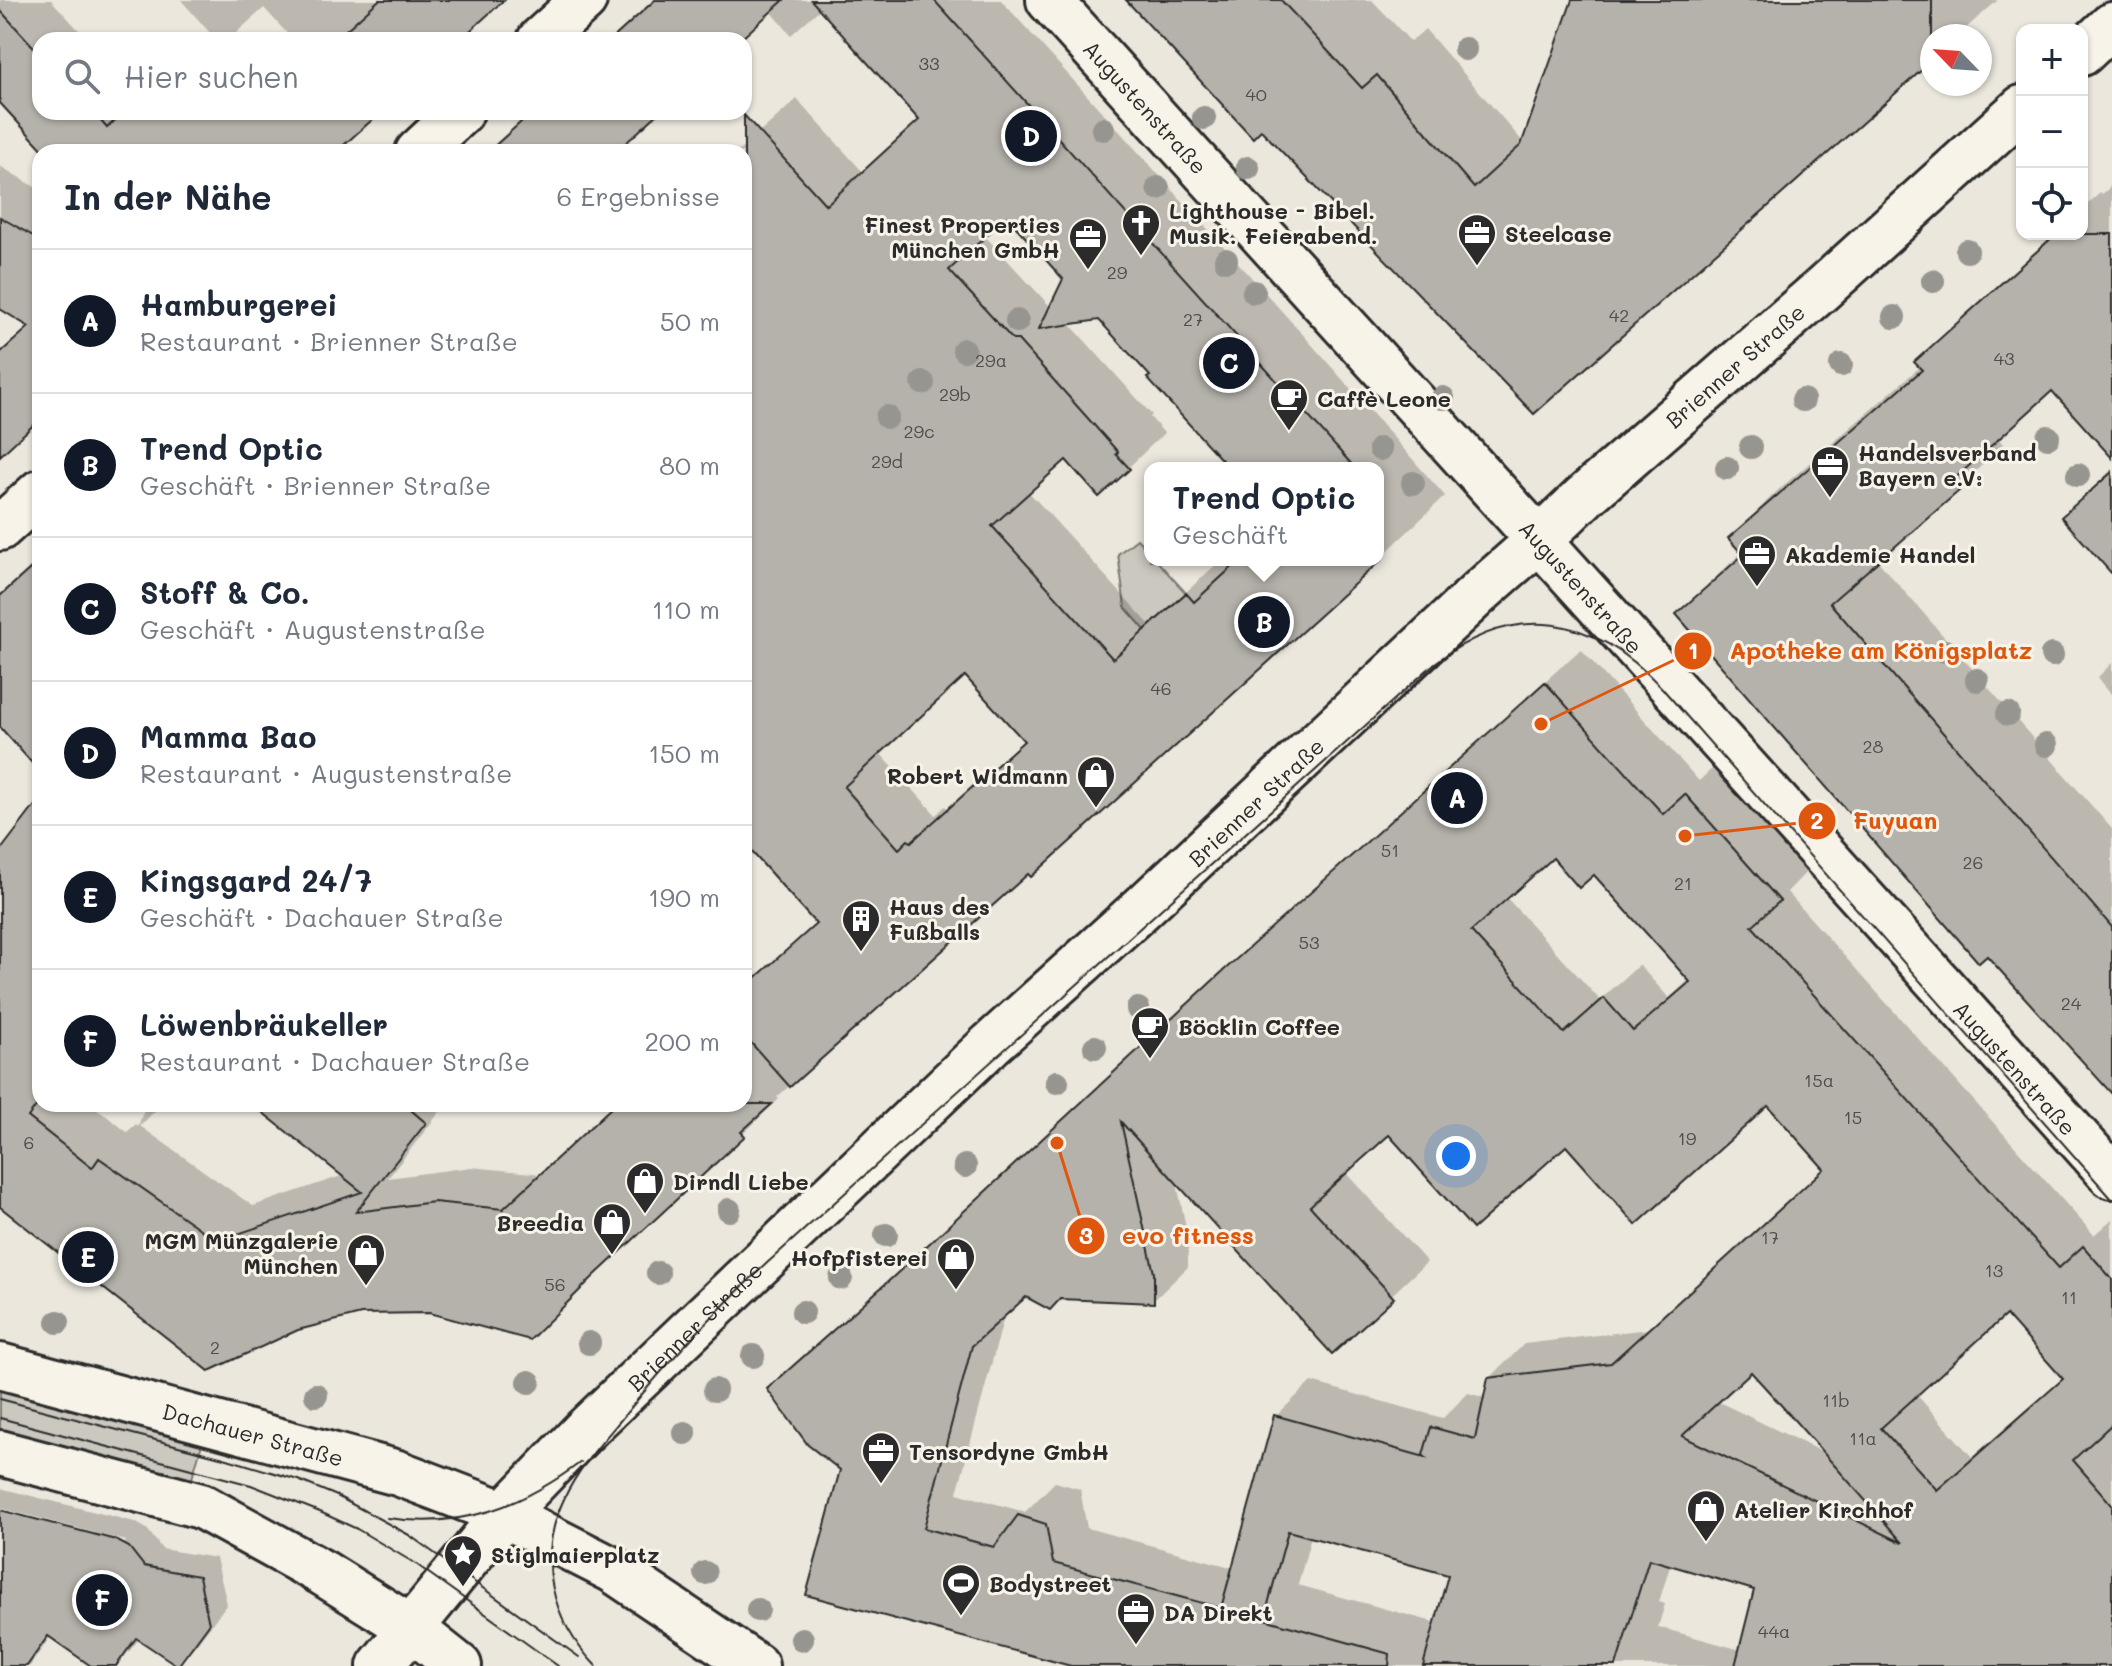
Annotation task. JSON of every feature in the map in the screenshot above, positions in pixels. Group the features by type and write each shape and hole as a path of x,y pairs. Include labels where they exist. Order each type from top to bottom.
{"main road":[{"path":"549,32 584,0"},
{"name":"Augustenstraße","path":"1049,0 1730,748 2112,1176"},
{"path":"2088,47 2112,25"},
{"name":"Brienner Straße","path":"504,1514 618,1398 991,1044 1142,908 1585,496 1820,291 2016,113"},
{"path":"427,144 452,120"},
{"path":"0,528 32,499"},
{"name":"Dachauer Straße","path":"0,1366 398,1473 504,1514 613,1570 756,1666"},
{"path":"0,1453 201,1506 299,1559 411,1628 459,1666"},
{"path":"380,1666 504,1514"}],"shaded area":[{"path":"1137,539 1144,547 1144,566 1161,566 1186,593 1145,630 1125,607 1118,554"},
{"path":"0,1386 203,1440 191,1482 0,1432"}],"building":[{"path":"379,0 504,0 469,32 344,32"},
{"path":"655,0 784,0 749,32 620,32"},
{"path":"811,0 934,0 1350,462 1224,462 1099,320 1039,329 1063,279 1007,217 949,270 1013,340 1018,340 1130,469 1099,497 1066,460 992,526 1113,659 1186,593 1194,602 1233,566 1374,566 1031,877 1028,874 790,1087 752,1044 752,981 816,924 752,852 752,144 744,144 744,120 749,120 826,205 919,120","holes":["965,676 1024,741 911,842 908,840 899,849 844,787"]},
{"path":"1126,0 1281,0 1362,88 1377,75 1474,188 1521,145 1572,0 1932,0 1932,24 1920,24 1920,72 1534,414 1261,130 1253,138"},
{"path":"0,10 32,45 32,120 100,120 107,128 116,120 372,120 345,144 38,144 0,103"},
{"path":"523,120 651,120 625,144 497,144"},
{"path":"0,217 32,235 32,426 0,456 0,353 29,327 0,309"},
{"path":"2088,234 2112,234 2112,458 2052,391 1951,482 1959,491 1830,603 2112,927 2112,1094 1987,956 1979,963 1676,614 1743,555 1728,538 1922,370 1914,362 2049,240 2088,240"},
{"path":"2112,472 2112,574 2061,517"},
{"path":"32,567 32,763 0,727 0,596"},
{"path":"1545,682 1663,814 1685,794 1780,901 1752,926 2059,1268 2083,1246 2112,1279 2112,1424 2073,1460 2112,1505 2112,1666 1735,1666 1754,1590 1649,1559 1616,1666 1423,1666 1448,1575 1288,1531 1264,1619 1390,1654 1389,1666 1071,1666 806,1595 840,1470 808,1445 767,1389 892,1278 1222,972","holes":["1553,858 1579,888 1594,875 1690,982 1633,1031 1604,998 1564,1033 1471,931","1768,1106 1824,1169 1611,1363 1488,1378 1475,1439 1431,1427 1425,1457 1274,1415 1221,1608 1053,1563 1046,1524 1018,1515 994,1547 924,1528 972,1346 1026,1297 1050,1310 1060,1299 1154,1303 1154,1273 1121,1122 1332,1354 1394,1298 1310,1206 1389,1135 1473,1229 1566,1146 1636,1225","2006,1315 2063,1379 1937,1490 1881,1428","1751,1372 1903,1543 1682,1436"]},
{"path":"32,809 32,1112 28,1117 92,1168 99,1158 217,1241 362,1192 262,1112 413,1112 426,1123 356,1212 434,1202 503,1209 606,1112 752,1112 752,1104 772,1104 741,1132 745,1136 530,1340 429,1313 361,1314 298,1330 209,1371 0,1207 0,851"},
{"path":"0,1510 116,1540 129,1547 144,1566 199,1576 209,1624 178,1666 136,1638 116,1666 91,1666 48,1636 27,1666 0,1666"}],"tram line":[{"path":"596,1666 568,1629 559,1609 550,1566 555,1521 570,1487 585,1464 661,1372 766,1264 1435,663 1465,643 1495,630 1524,624 1553,625 1581,631 1608,644 1635,663 1661,687 2112,1199"},
{"path":"0,1399 224,1458 298,1480 337,1496 409,1535 579,1657"},
{"path":"0,1418 251,1485 320,1512 357,1529 416,1564 558,1666"},
{"path":"387,1518 441,1520 490,1511 536,1491 581,1462"}],"place":[{"name":"Mamma Bao","path":"1031,136"},
{"name":"Lighthouse - Bibel. Musik. Feierabend.","path":"1141,257"},
{"name":"Steelcase","path":"1477,267"},
{"name":"Finest Properties München GmbH","path":"1088,271"},
{"name":"Stoff & Co.","path":"1229,363"},
{"name":"Caffè Leone","path":"1289,432"},
{"name":"Handelsverband Bayern e.V:","path":"1830,499"},
{"name":"Akademie Handel","path":"1757,588"},
{"name":"Trend Optic","path":"1264,622"},
{"name":"Apotheke am Königsplatz","path":"1541,724"},
{"name":"Hamburgerei","path":"1457,798"},
{"name":"Robert Widmann","path":"1096,809"},
{"name":"Fuyuan","path":"1685,836"},
{"name":"Haus des Fußballs","path":"861,953"},
{"name":"Böcklin Coffee","path":"1150,1060"},
{"name":"evo fitness","path":"1057,1143"},
{"name":"Dirndl Liebe","path":"645,1215"},
{"name":"Breedia","path":"612,1256"},
{"name":"Kingsgard 24/7","path":"88,1257"},
{"name":"MGM Münzgalerie München","path":"366,1287"},
{"name":"Hofpfisterei","path":"956,1291"},
{"name":"Tensordyne GmbH","path":"881,1485"},
{"name":"Atelier Kirchhof","path":"1706,1543"},
{"name":"Stiglmaierplatz","path":"463,1588"},
{"name":"Löwenbräukeller","path":"102,1600"},
{"name":"Bodystreet","path":"961,1617"},
{"name":"DA Direkt","path":"1136,1646"}]}
